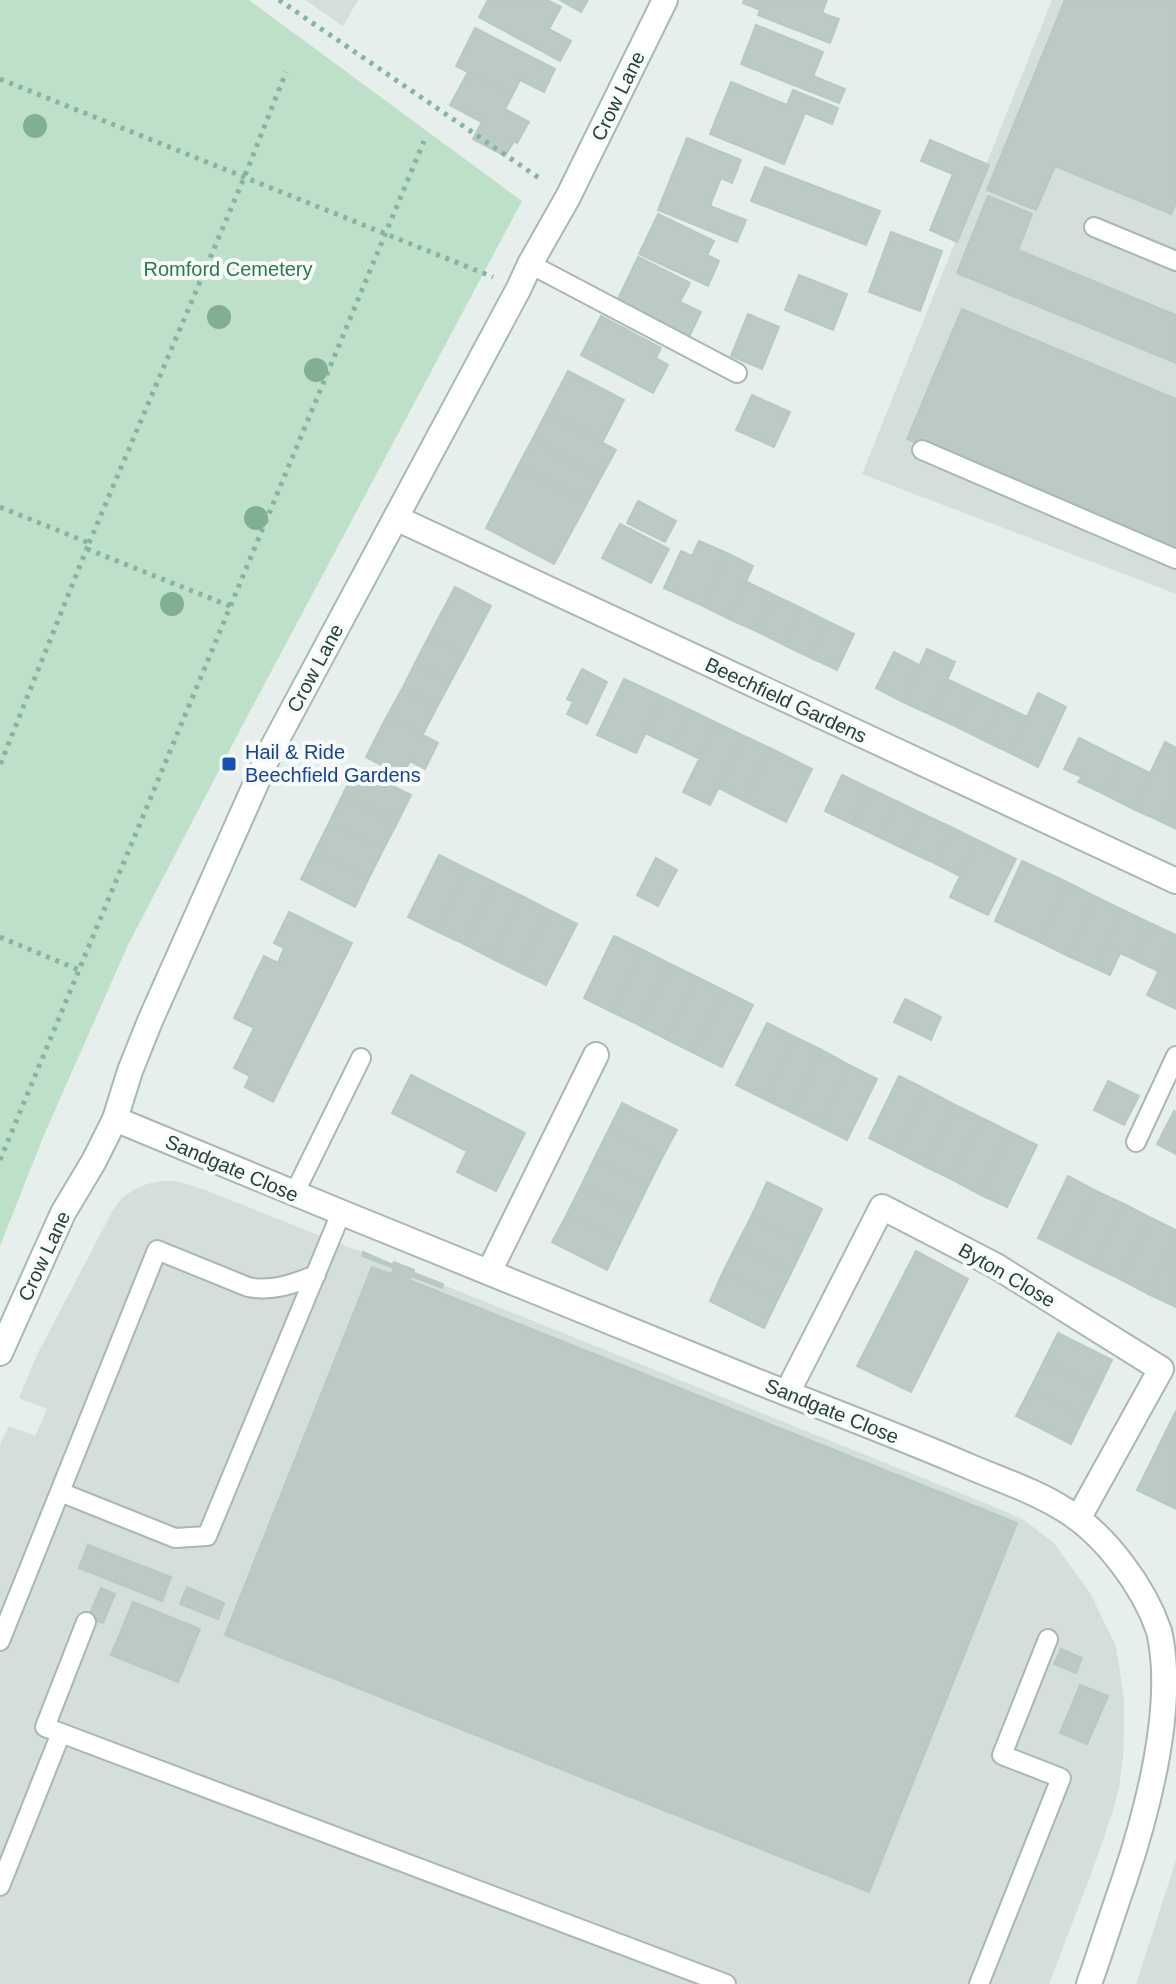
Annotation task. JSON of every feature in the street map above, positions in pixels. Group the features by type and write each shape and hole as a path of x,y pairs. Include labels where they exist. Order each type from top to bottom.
{"street":[{"name":"Crow Lane","path":"0,1353 63,1213 115,1119 150,1021 270,752 568,197 665,0"},
{"name":"Beechfield Gardens","path":"396,518 1176,881"},
{"path":"489,1272 596,1055"},
{"name":"Sandgate Close","path":"115,1119 932,1450 1064,1508 1097,1534 1132,1579 1151,1610 1161,1634 1167,1662 1168,1702 1159,1767 1145,1820 1089,1984"},
{"name":"Byton Close","path":"787,1393 882,1207 996,1266 1161,1369 1078,1519"}],"lane":[{"path":"1094,227 1176,261"},
{"path":"530,264 737,373"},
{"path":"922,450 1176,559"},
{"path":"1136,1142 1176,1056"},
{"path":"294,1194 361,1058"},
{"path":"60,1492 175,1538 207,1536 341,1213"},
{"path":"0,1641 157,1250 260,1289 283,1286 316,1275"},
{"path":"86,1622 45,1727 726,1984"},
{"path":"979,1984 1061,1778 1002,1755 1048,1639"},
{"path":"0,1886 61,1733"}],"path":[{"path":"279,0 568,197"},
{"path":"0,765 286,72"},
{"path":"0,79 519,288"},
{"path":"0,1160 424,141"},
{"path":"0,507 230,606"},
{"path":"0,937 79,970"}],"shaded area":[{"path":"305,0 358,0 343,26"},
{"path":"1052,0 1176,0 1176,594 862,474"},
{"path":"161,1181 175,1181 200,1188 414,1270 414,1273 990,1505 1024,1520 1054,1543 1090,1593 1116,1646 1124,1699 1124,1727 1119,1788 1111,1817 1049,1984 0,1984 0,1445 9,1426 35,1436 47,1409 19,1398 37,1355 113,1210 123,1197 135,1189"},
{"path":"1176,1860 1176,1984 1136,1984"}],"green space":[{"name":"Romford Cemetery","path":"0,0 249,0 522,201 128,945 44,1135 0,1246"}],"building":[{"path":"488,0 547,0 561,7 549,29 571,41 560,61 479,17"},
{"path":"560,0 588,0 581,12"},
{"path":"744,0 827,0 822,13 839,19 830,43 758,15 760,10 743,3"},
{"path":"1065,0 1176,0 1176,203 1171,214 1055,166 1036,210 987,190"},
{"path":"756,25 823,52 813,76 845,89 839,103 741,64"},
{"path":"475,28 555,69 544,92 520,80 513,94 456,66"},
{"path":"468,72 513,94 505,109 529,122 505,156 473,139 482,122 450,105"},
{"path":"731,82 787,105 793,90 838,108 832,124 805,113 784,164 710,134"},
{"path":"687,138 741,160 732,183 721,178 710,206 746,220 737,242 658,210"},
{"path":"930,140 989,165 957,242 930,230 953,174 921,161"},
{"path":"765,167 880,211 866,245 751,201"},
{"path":"988,196 1032,214 1018,250 1176,315 1176,363 957,273"},
{"path":"658,214 714,241 707,255 719,261 708,286 639,254"},
{"path":"891,232 942,251 920,311 869,292"},
{"path":"638,257 690,283 680,302 701,312 689,337 617,301"},
{"path":"799,275 847,294 833,330 785,310"},
{"path":"962,309 1176,399 1176,552 907,439"},
{"path":"748,314 779,327 762,369 731,356"},
{"path":"601,316 661,348 656,358 668,365 653,393 581,355"},
{"path":"568,371 624,400 602,443 546,413"},
{"path":"752,395 790,412 774,447 736,430"},
{"path":"546,413 616,450 601,477 532,440"},
{"path":"532,440 601,477 587,503 518,466"},
{"path":"518,466 587,503 554,564 486,528"},
{"path":"638,501 676,521 665,542 627,523"},
{"path":"620,524 669,549 651,583 602,558"},
{"path":"699,541 727,553 703,606 664,588 681,551 692,556"},
{"path":"727,553 753,566 729,619 703,606"},
{"path":"747,582 774,595 756,631 729,619"},
{"path":"455,587 491,606 465,655 429,636"},
{"path":"774,595 801,608 784,645 756,631"},
{"path":"801,608 827,621 809,657 784,645"},
{"path":"827,621 854,634 837,670 809,657"},
{"path":"429,636 465,655 451,681 415,663"},
{"path":"927,649 955,662 931,715 903,702"},
{"path":"894,652 919,665 903,702 876,688"},
{"path":"415,663 451,681 437,707 402,689"},
{"path":"582,669 607,682 587,724 567,714 573,702 567,699"},
{"path":"624,679 663,697 636,753 597,735"},
{"path":"947,679 974,692 957,727 931,715"},
{"path":"402,689 437,707 423,734 387,716"},
{"path":"974,692 1002,705 985,741 957,727"},
{"path":"1038,693 1066,707 1038,767 1010,753"},
{"path":"663,697 690,710 673,746 645,733"},
{"path":"1002,705 1027,717 1010,753 985,741"},
{"path":"690,710 717,723 700,759 673,746"},
{"path":"387,716 438,743 425,769 410,761 402,776 366,757"},
{"path":"717,723 744,736 710,805 683,792"},
{"path":"744,736 770,748 744,801 719,788"},
{"path":"1079,738 1123,760 1106,795 1078,782 1082,777 1064,769"},
{"path":"1165,742 1176,748 1176,787 1160,821 1133,809"},
{"path":"770,748 812,769 786,822 744,801"},
{"path":"1123,760 1150,773 1133,809 1106,795"},
{"path":"356,768 411,795 397,823 342,796"},
{"path":"842,775 869,788 852,824 825,811"},
{"path":"1176,787 1176,829 1160,821"},
{"path":"869,788 896,801 879,837 852,824"},
{"path":"342,796 397,823 383,850 329,823"},
{"path":"896,801 923,814 906,850 879,837"},
{"path":"923,814 951,827 934,863 906,850"},
{"path":"329,823 383,850 369,878 315,851"},
{"path":"951,827 977,840 960,876 934,863"},
{"path":"977,840 1016,859 988,915 950,897"},
{"path":"315,851 369,878 355,907 301,879"},
{"path":"439,855 467,869 436,931 408,917"},
{"path":"656,858 677,870 658,906 637,895"},
{"path":"1022,861 1069,883 1040,942 995,921"},
{"path":"467,869 494,882 464,944 436,931"},
{"path":"494,882 522,896 491,958 464,944"},
{"path":"1069,883 1096,897 1068,956 1040,942"},
{"path":"522,896 549,910 519,972 491,958"},
{"path":"1096,897 1123,910 1095,968 1068,956"},
{"path":"549,910 577,924 546,985 519,972"},
{"path":"1123,910 1150,923 1133,959 1120,953 1110,975 1095,968"},
{"path":"289,912 352,943 273,1102 245,1087 250,1076 234,1068 254,1028 234,1018 264,956 278,963 284,948 274,943"},
{"path":"1150,923 1176,935 1158,971 1133,959"},
{"path":"1176,935 1176,1009 1147,995"},
{"path":"614,936 643,950 612,1012 584,998"},
{"path":"643,950 670,964 639,1025 612,1012"},
{"path":"670,964 697,977 666,1039 639,1025"},
{"path":"697,977 725,991 694,1053 666,1039"},
{"path":"725,991 753,1005 722,1067 694,1053"},
{"path":"905,999 941,1017 931,1040 894,1022"},
{"path":"767,1023 795,1037 764,1099 736,1085"},
{"path":"795,1037 822,1050 791,1112 764,1099"},
{"path":"822,1050 849,1065 819,1126 791,1112"},
{"path":"849,1065 877,1079 847,1140 819,1126"},
{"path":"411,1075 525,1133 496,1191 457,1172 467,1151 392,1113"},
{"path":"899,1076 927,1090 897,1152 869,1138"},
{"path":"1108,1081 1139,1096 1124,1125 1094,1110"},
{"path":"927,1090 955,1105 924,1166 897,1152"},
{"path":"622,1103 677,1130 662,1158 608,1131"},
{"path":"955,1105 982,1118 951,1179 924,1166"},
{"path":"1176,1112 1176,1154 1157,1144"},
{"path":"982,1118 1010,1132 979,1194 951,1179"},
{"path":"608,1131 662,1158 648,1186 594,1159"},
{"path":"1010,1132 1037,1145 1007,1207 979,1194"},
{"path":"594,1159 648,1186 635,1213 581,1186"},
{"path":"1068,1176 1096,1191 1066,1252 1038,1238"},
{"path":"767,1182 822,1209 805,1244 751,1217"},
{"path":"581,1186 635,1213 621,1241 567,1214"},
{"path":"1096,1191 1124,1204 1093,1266 1066,1252"},
{"path":"1124,1204 1151,1218 1120,1279 1093,1266"},
{"path":"567,1214 621,1241 607,1270 552,1242"},
{"path":"751,1217 805,1244 792,1271 737,1244"},
{"path":"1151,1218 1176,1230 1176,1238 1148,1294 1120,1279"},
{"path":"1176,1238 1176,1307 1148,1294"},
{"path":"737,1244 792,1271 778,1299 723,1272"},
{"path":"916,1251 968,1279 911,1392 857,1366"},
{"path":"363,1252 443,1284 442,1288 411,1276 409,1280 1017,1523 869,1892 225,1635 372,1267 391,1274 394,1268 362,1256"},
{"path":"723,1272 778,1299 764,1328 710,1301"},
{"path":"1058,1333 1112,1360 1098,1389 1044,1361"},
{"path":"1044,1361 1098,1389 1084,1417 1030,1389"},
{"path":"1030,1389 1084,1417 1071,1444 1016,1416"},
{"path":"1176,1411 1176,1509 1137,1490"},
{"path":"88,1545 171,1577 162,1601 79,1568"},
{"path":"187,1587 224,1603 218,1619 180,1604"},
{"path":"101,1588 115,1594 103,1623 88,1618"},
{"path":"133,1602 200,1629 178,1682 111,1655"},
{"path":"1061,1649 1082,1658 1076,1673 1054,1664"},
{"path":"1080,1685 1108,1696 1087,1744 1060,1733"}],"place":[{"name":"Hail & Ride Beechfield Gardens","path":"229,764"}]}
